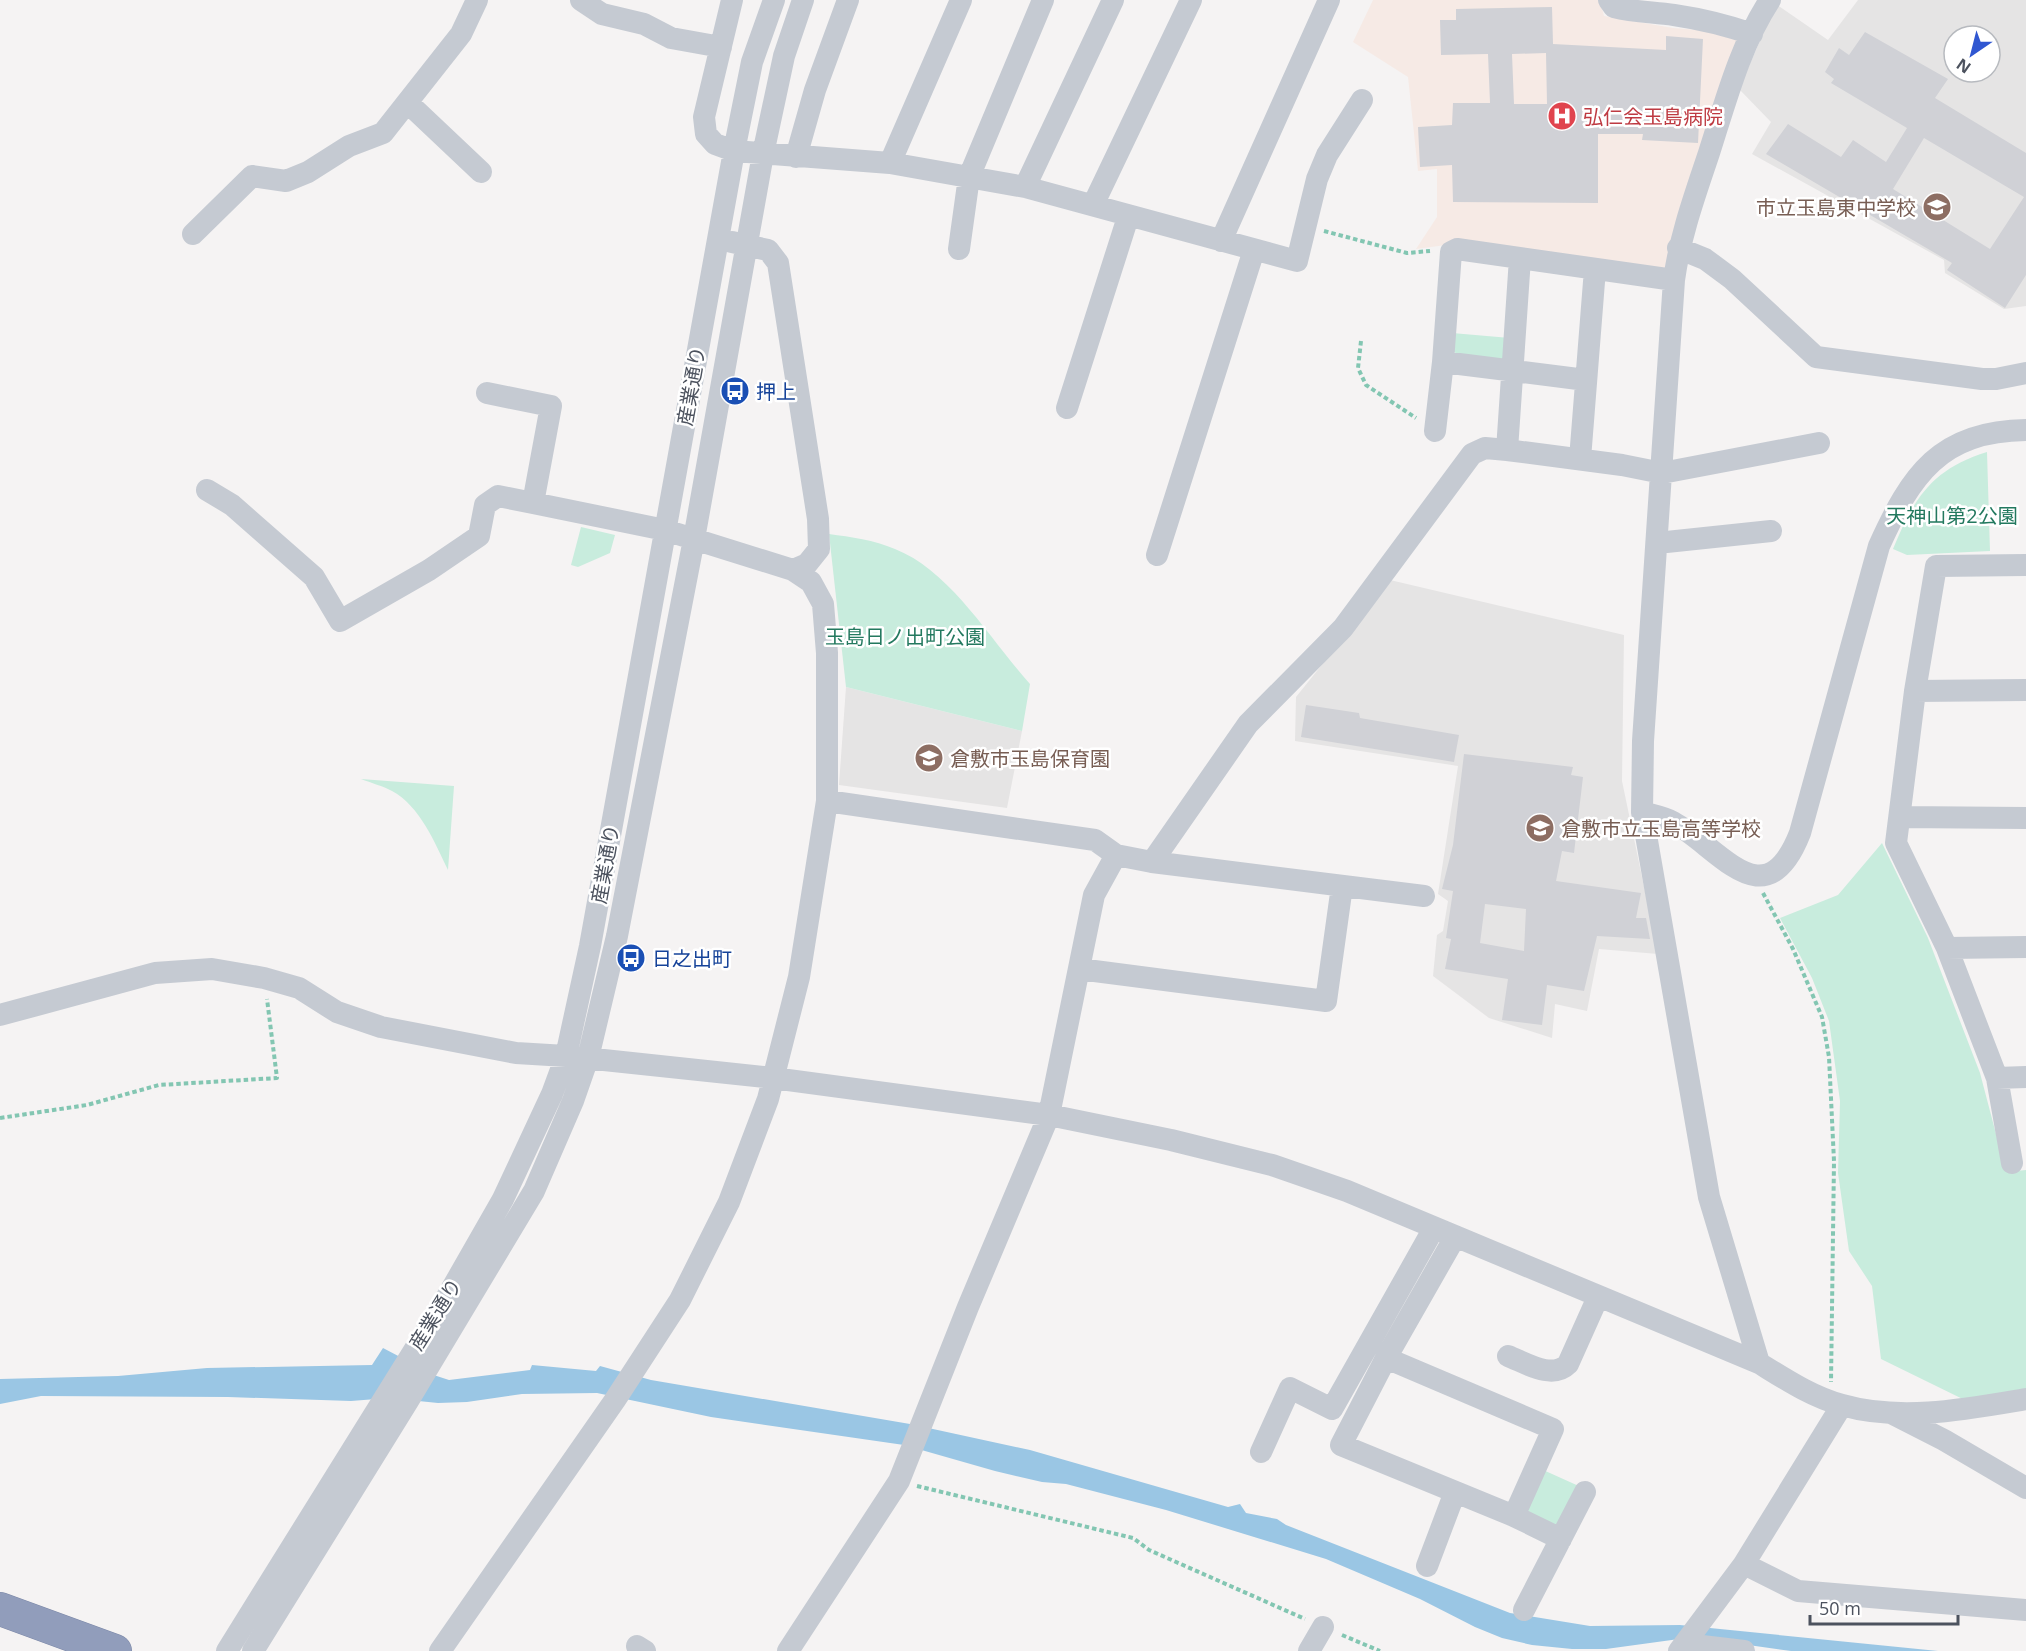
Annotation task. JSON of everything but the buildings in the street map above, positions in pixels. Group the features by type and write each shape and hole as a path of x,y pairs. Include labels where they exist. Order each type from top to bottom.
{"highway":[{"path":"0,1609 115,1651"}],"street":[{"path":"193,234 252,176 286,181 308,172 349,146 383,133 461,34 477,0"},
{"path":"581,0 602,14 644,24 671,38 721,47"},
{"path":"732,0 704,126 706,134 715,144 734,151 890,163 1025,187 1128,217 1297,261 1317,179 1327,154 1362,100"},
{"name":"産業通り","path":"253,1651 426,1372 534,1191 573,1101 590,946 734,151 752,62 774,0"},
{"name":"産業通り","path":"227,1651 443,1304 503,1199 552,1095 577,1057 617,936 694,539 763,154 784,56 803,0"},
{"path":"796,157 815,90 848,0"},
{"path":"890,163 961,0"},
{"path":"959,249 969,177 1043,0"},
{"path":"1025,187 1113,0"},
{"path":"1093,205 1191,0"},
{"path":"1221,241 1329,0"},
{"path":"1609,0 1614,7 1637,13 1672,15 1725,24 1752,34"},
{"path":"1759,1363 1709,1197 1642,812 1643,741 1678,248 1738,62 1770,0"},
{"path":"408,103 482,172"},
{"path":"1067,408 1128,217"},
{"path":"718,239 768,250 778,263 818,519 819,549 807,564 793,570"},
{"path":"1678,248 1705,259 1732,279 1816,357 1982,379 1996,379 2026,373"},
{"path":"1435,431 1443,362 1451,252 1457,249 1674,280"},
{"path":"1158,555 1254,250"},
{"path":"1507,450 1520,258"},
{"path":"1580,459 1595,269"},
{"path":"1443,362 1586,380"},
{"path":"487,393 551,406 533,503"},
{"path":"1642,812 1672,821 1735,870 1764,876 1779,868 1790,857 1800,832 1879,546 1898,504 1914,479 1938,457 1958,444 1984,435 2026,430"},
{"path":"1152,862 1248,724 1342,628 1472,454 1485,448 1507,450 1580,459 1662,473 1819,443"},
{"path":"207,490 232,505 314,577 340,621 429,570 479,536 485,505 498,496 665,530 793,570 811,582 823,604 827,653 826,801 799,977 768,1100 729,1202 680,1300 615,1400 440,1651"},
{"path":"1657,543 1771,531"},
{"path":"2012,1163 1997,1078 1947,948 1896,843 1915,691 1936,566 2026,565"},
{"path":"1915,691 2026,690"},
{"path":"826,801 1095,840 1116,855 1152,862 1424,896"},
{"path":"1900,817 2026,818"},
{"path":"788,1651 899,1481 968,1306 1049,1115 1094,895 1116,855"},
{"path":"1078,969 1326,1001 1342,886"},
{"path":"1947,948 2026,948"},
{"path":"0,1015 155,973 212,969 264,978 299,988 337,1012 381,1028 516,1053 577,1057 773,1078 1049,1115 1171,1140 1272,1165 1347,1191 1759,1363 1798,1387 1836,1403 1889,1413 1979,1407 2026,1399"},
{"path":"1997,1078 2026,1077"},
{"path":"1444,1233 1386,1358 1341,1445 1514,1516 1561,1539"},
{"path":"1332,1409 1444,1233"},
{"path":"1508,1356 1551,1372 1563,1369 1568,1364 1598,1297"},
{"path":"1386,1358 1553,1429 1514,1516"},
{"path":"1261,1452 1290,1388 1354,1420"},
{"path":"1682,1648 1744,1564 1836,1403"},
{"path":"1889,1413 1944,1440 2026,1488"},
{"path":"1427,1566 1455,1492"},
{"path":"1524,1610 1585,1492"},
{"path":"1744,1564 1798,1590 2026,1610"},
{"path":"1309,1651 1323,1627"},
{"path":"1682,1648 1744,1651"}],"path":[{"path":"1305,226 1407,253 1445,249 1451,252"},
{"path":"1361,341 1358,368 1366,385 1435,431"},
{"path":"1750,873 1793,950 1822,1017 1828,1057 1834,1161 1836,1403"},
{"path":"0,1118 87,1105 159,1085 276,1078 264,978"},
{"path":"899,1481 1133,1538 1149,1550 1380,1651"}],"shaded area":[{"name":"弘仁会玉島病院","path":"1373,0 1600,0 1604,16 1673,28 1725,32 1742,41 1664,270 1461,243 1416,249 1437,217 1437,169 1418,171 1408,77 1353,42"},
{"name":"市立玉島東中学校","path":"1858,0 2026,0 2026,306 2004,309 1945,273 1944,260 1752,154 1771,122 1739,89 1776,4 1828,40"},
{"name":"倉敷市立玉島高等学校","path":"1390,580 1624,635 1622,781 1658,954 1599,949 1587,1011 1555,1004 1552,1038 1489,1018 1433,976 1437,935 1443,931 1448,901 1438,894 1458,766 1295,741 1296,697"},
{"name":"倉敷市玉島保育園","path":"846,687 1022,731 1007,808 839,785"}],"green space":[{"path":"1452,333 1510,338 1504,362 1457,354 1450,349"},
{"name":"天神山第2公園","path":"1987,452 1990,551 1907,555 1893,549 1917,500 1927,488 1952,467"},
{"path":"581,527 615,535 610,553 578,567 571,565"},
{"name":"玉島日ノ出町公園","path":"829,534 871,541 895,549 915,559 952,590 1030,684 1022,731 846,687"},
{"path":"361,779 454,786 448,870 426,826 411,806 392,791"},
{"path":"1882,843 1928,938 1980,1073 2006,1172 2026,1170 2026,1399 1979,1407 1881,1359 1872,1286 1849,1251 1838,1173 1840,1101 1829,1021 1812,978 1780,918 1838,895"},
{"path":"1541,1469 1581,1487 1561,1523 1552,1526 1529,1512 1525,1505"}],"water":[{"path":"383,1348 404,1359 406,1366 449,1380 530,1370 532,1365 596,1371 600,1366 651,1380 910,1424 1030,1450 1228,1507 1240,1504 1246,1513 1277,1519 1286,1525 1510,1613 1590,1626 1680,1625 1938,1651 1791,1651 1713,1640 1679,1639 1606,1649 1572,1649 1532,1645 1502,1638 1475,1627 1420,1599 1326,1559 1166,1510 1066,1484 1042,1482 995,1471 904,1445 711,1417 597,1393 522,1394 467,1402 438,1403 389,1398 351,1401 228,1397 41,1396 0,1404 0,1379 118,1376 207,1368 372,1365"}],"place":[{"name":"弘仁会玉島病院","path":"1562,116"},
{"name":"市立玉島東中学校","path":"1937,207"},
{"name":"押上","path":"735,391"},
{"name":"倉敷市玉島保育園","path":"929,758"},
{"name":"倉敷市立玉島高等学校","path":"1540,828"},
{"name":"日之出町","path":"631,958"}]}
